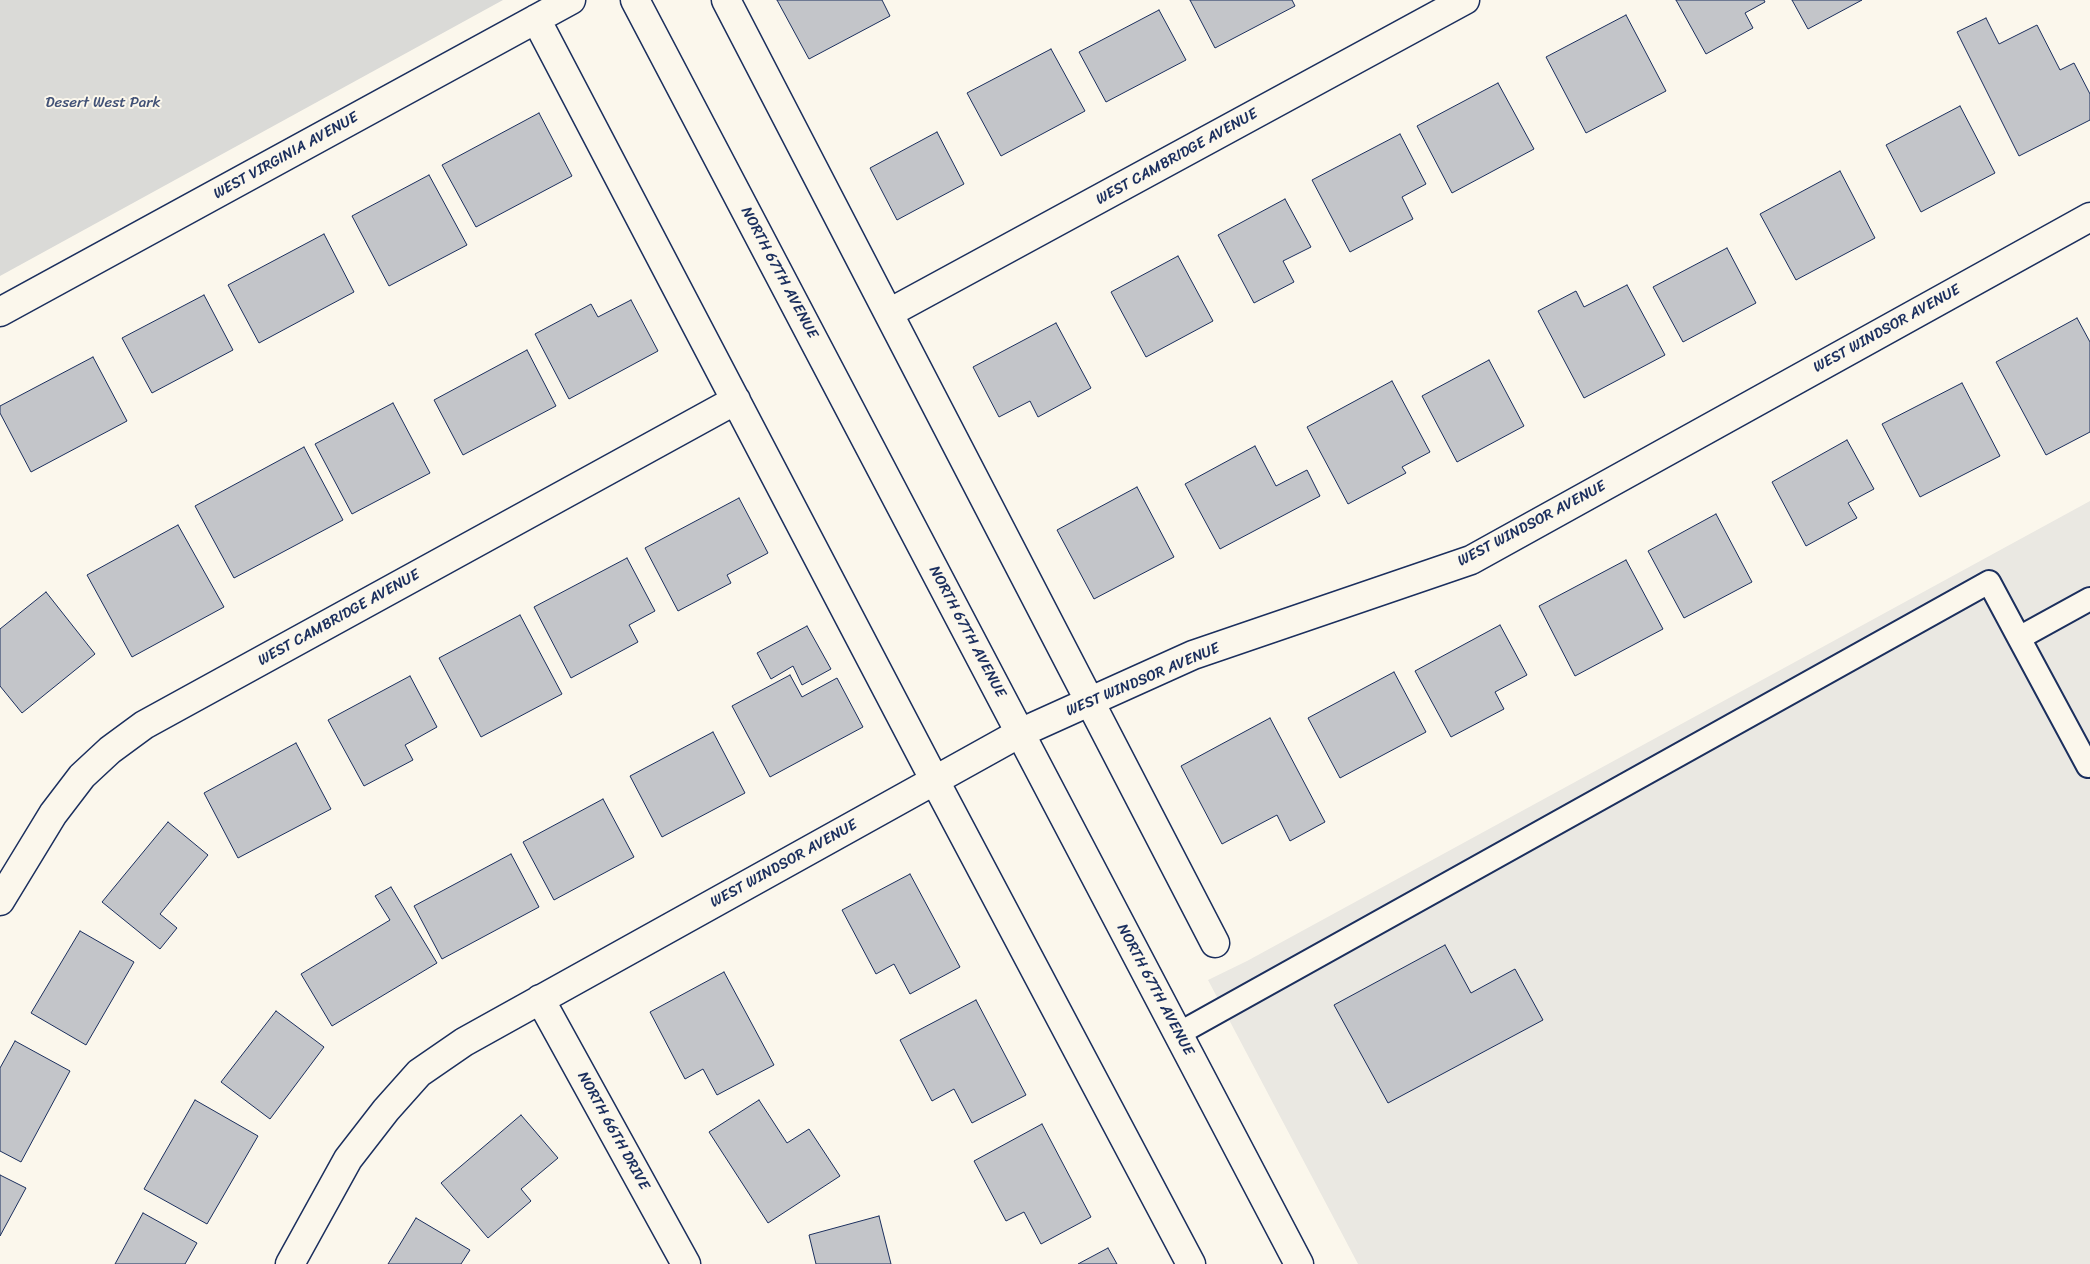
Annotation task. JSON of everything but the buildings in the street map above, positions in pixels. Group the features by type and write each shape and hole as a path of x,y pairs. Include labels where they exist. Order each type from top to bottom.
{"street":[{"name":"WEST VIRGINIA AVENUE","path":"0,312 571,0"},
{"name":"NORTH 67TH AVENUE","path":"635,0 1299,1264"},
{"path":"726,0 1215,943"},
{"name":"WEST CAMBRIDGE AVENUE","path":"889,313 1465,0"},
{"path":"536,19 935,781 1191,1264"},
{"name":"WEST WINDSOR AVENUE","path":"290,1264 348,1159 386,1110 419,1073 464,1042 1020,733 1193,655 1471,560 2090,217"},
{"name":"WEST CAMBRIDGE AVENUE","path":"0,901 53,814 82,776 110,750 144,725 736,400"},
{"name":"NORTH 66TH DRIVE","path":"540,999 686,1264"}],"lane":[{"path":"1178,1034 1989,582 2088,766"},
{"path":"2019,638 2090,599"}],"shaded area":[{"path":"2090,501 2090,1264 1358,1264 1208,980 1247,961"}],"green space":[{"name":"Desert West Park","path":"0,0 503,0 0,276"}]}
